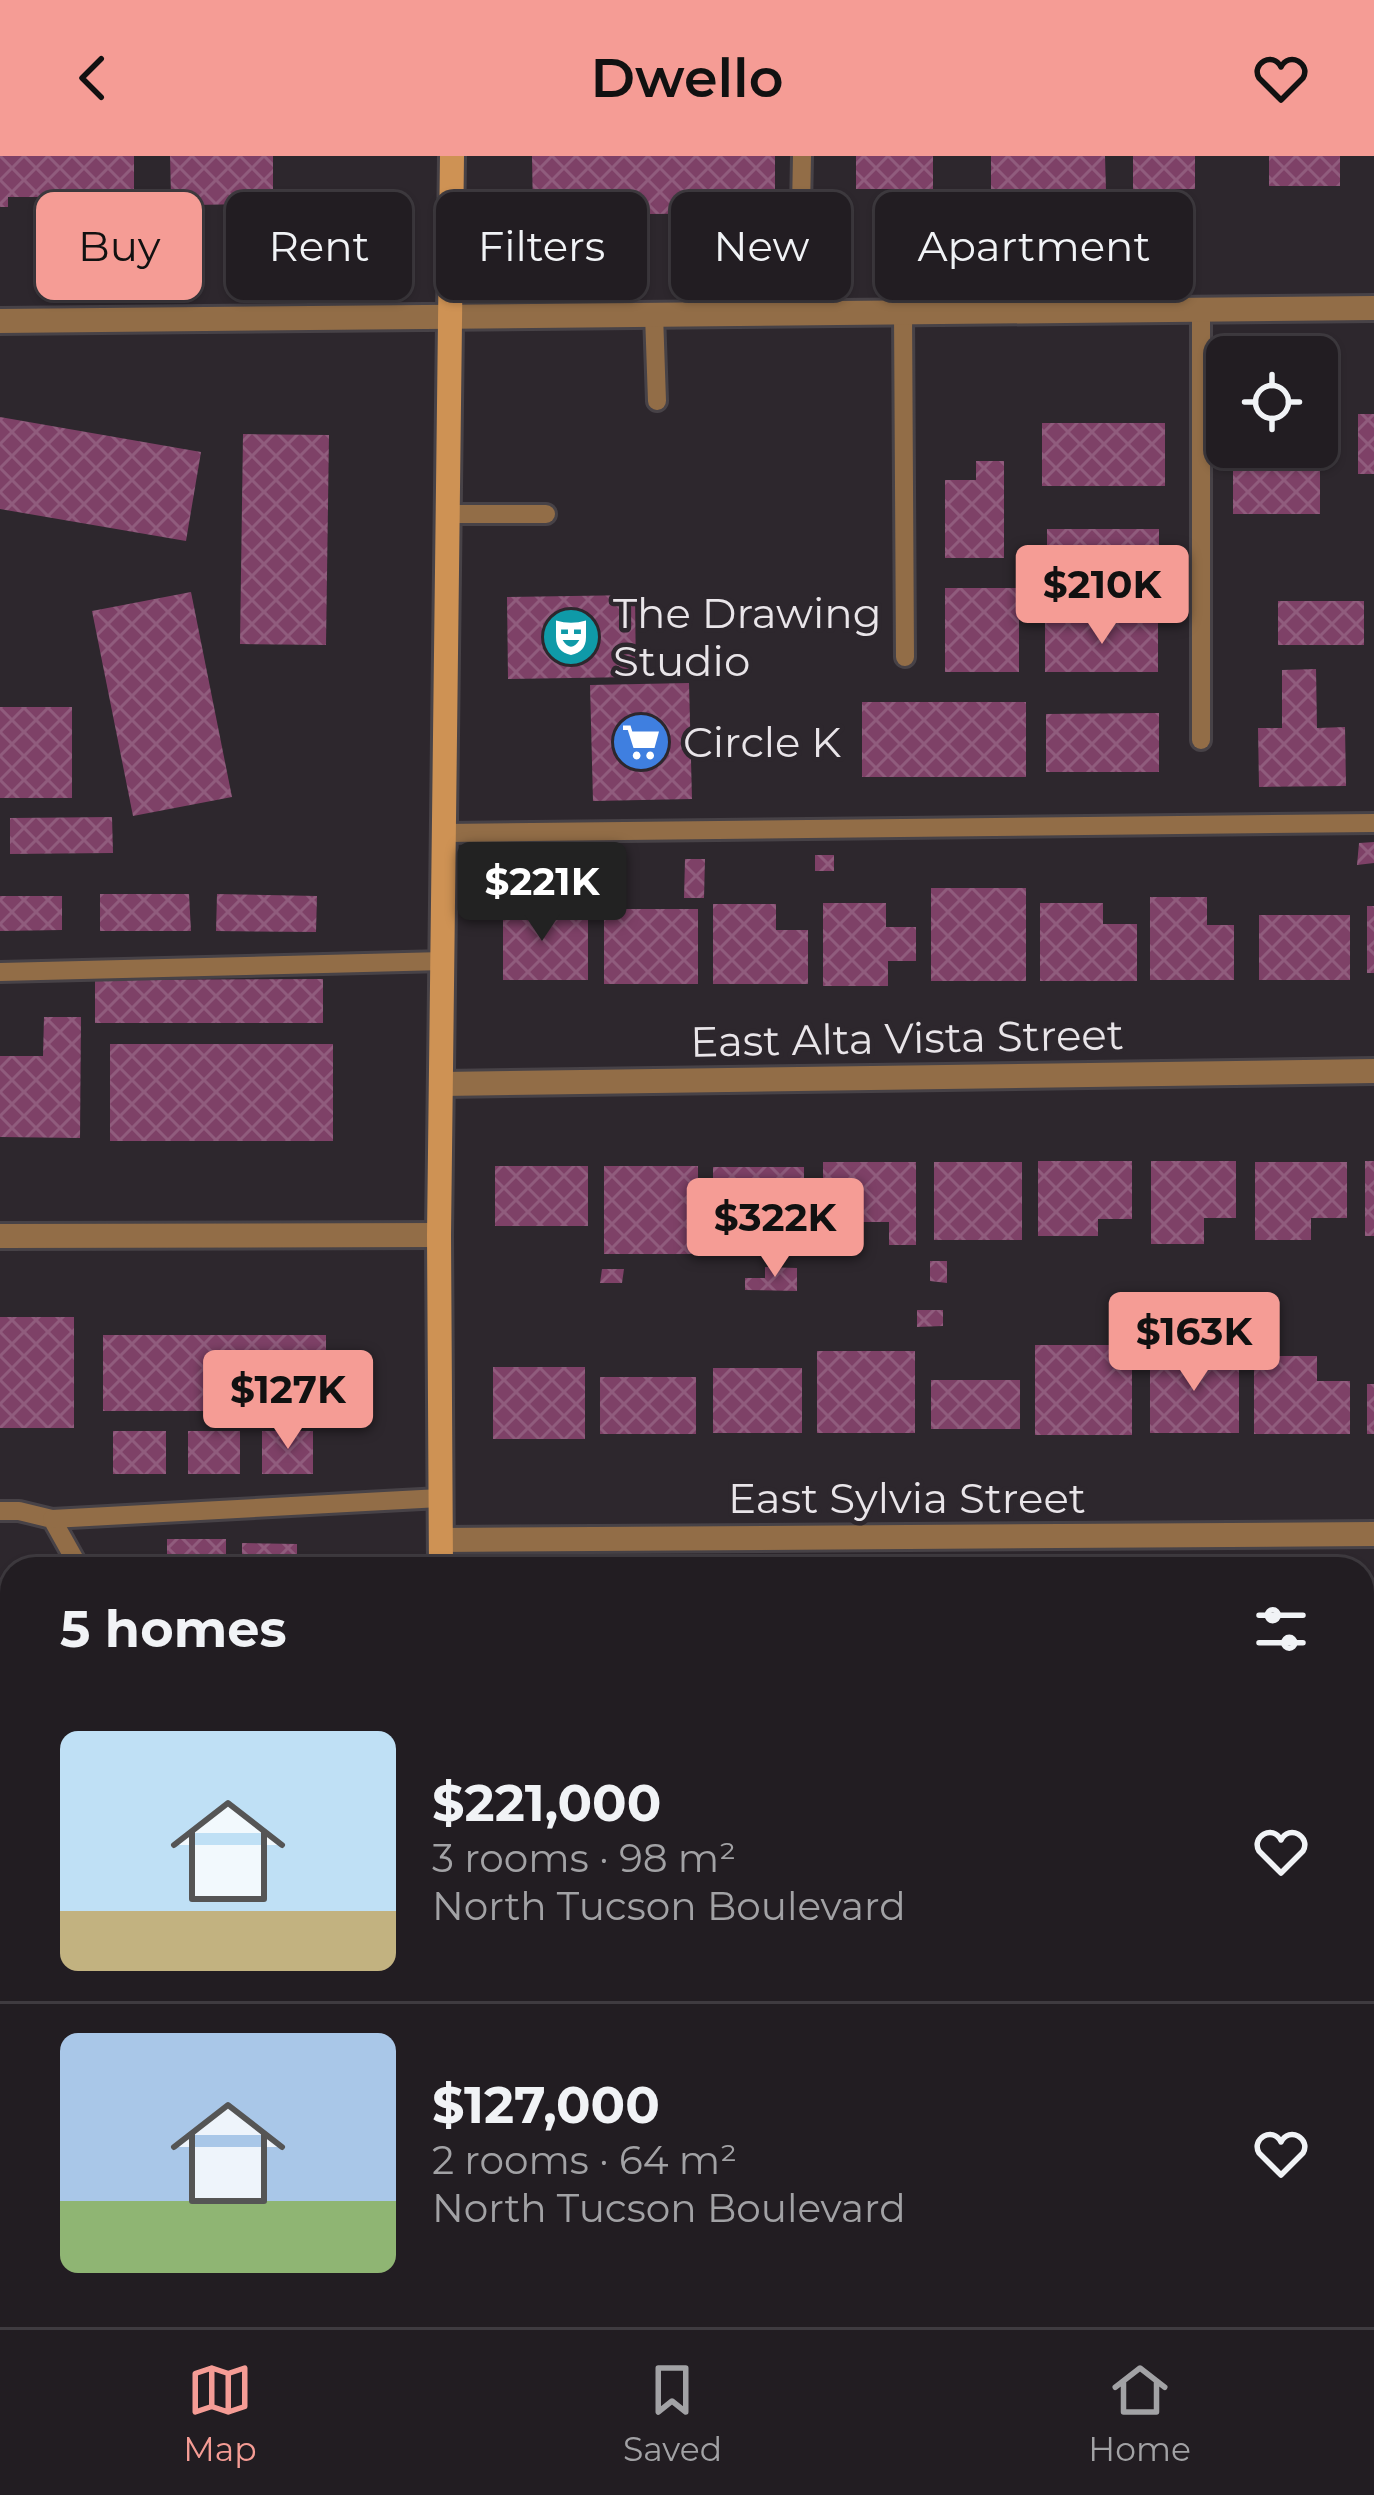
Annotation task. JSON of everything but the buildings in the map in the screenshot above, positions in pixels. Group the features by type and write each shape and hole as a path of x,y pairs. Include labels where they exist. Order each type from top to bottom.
{"main road":[{"path":"440,1557 439,1235 452,156"}],"street":[{"path":"0,321 1374,308"},
{"name":"East Alta Vista Street","path":"442,1084 1374,1070"},
{"path":"0,1236 439,1235"},
{"name":"East Sylvia Street","path":"441,1540 1374,1534"}],"lane":[{"path":"800,313 802,156"},
{"path":"1201,309 1201,740"},
{"path":"903,313 905,657"},
{"path":"655,314 657,401"},
{"path":"448,514 546,514"},
{"path":"445,833 1374,823"},
{"path":"0,971 444,961"},
{"path":"0,1511 52,1519 440,1498"},
{"path":"52,1519 73,1557"}],"place":[{"name":"The Drawing Studio","path":"571,637"},
{"name":"Circle K","path":"641,742"}]}
